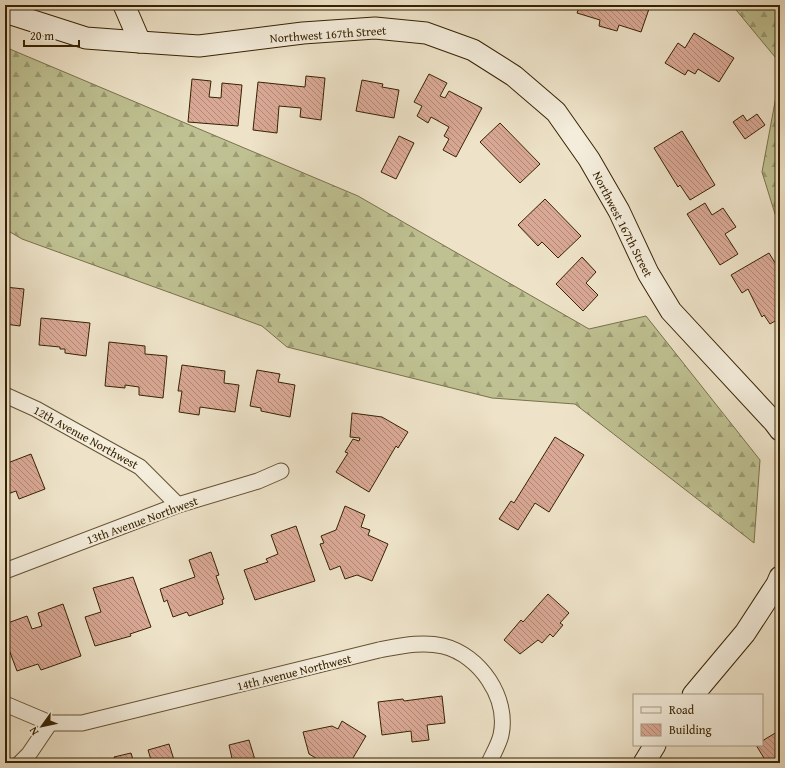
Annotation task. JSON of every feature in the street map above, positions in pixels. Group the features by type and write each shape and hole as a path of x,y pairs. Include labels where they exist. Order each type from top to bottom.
{"street":[{"path":"124,5 140,42"},
{"name":"Northwest 167th Street","path":"5,12 86,38 199,46 303,33 375,28 426,33 473,50 514,76 556,112 589,159 612,198 648,273 671,311 738,382 780,430"},
{"name":"12th Avenue Northwest","path":"5,395 36,409 140,467 178,505"},
{"name":"13th Avenue Northwest","path":"5,571 178,505 258,481 281,470"},
{"path":"694,694 745,633 780,577"},
{"name":"14th Avenue Northwest","path":"50,724 82,723 379,650 417,644 442,646 452,649 480,667 495,689 502,712 501,735 489,763"},
{"path":"5,704 50,724 29,754 20,763"},
{"path":"644,763 654,746"}],"green space":[{"path":"732,5 780,5 780,63"},
{"path":"5,47 358,196 589,329 646,316 760,460 754,543 575,404 492,398 287,347 262,326 22,239 5,229"},
{"path":"780,75 780,230 762,172"}],"building":[{"path":"580,5 650,6 641,32 619,25 617,31 599,26 600,20 577,13"},
{"path":"694,33 734,58 719,82 698,69 695,74 688,70 685,75 665,63 678,43 685,48"},
{"path":"429,74 447,83 440,96 445,98 449,91 482,108 456,157 443,150 449,139 444,136 449,127 431,117 428,123 417,116 422,106 414,102"},
{"path":"306,76 325,78 321,120 300,117 301,108 279,106 277,133 253,130 258,82 305,87"},
{"path":"192,79 211,81 209,97 221,98 222,83 242,85 238,126 188,122"},
{"path":"362,80 383,84 382,87 399,90 394,118 356,111"},
{"path":"757,114 765,125 745,139 733,122 743,115 747,121"},
{"path":"500,123 540,164 520,183 480,142"},
{"path":"682,131 715,185 690,200 680,185 678,187 654,148"},
{"path":"399,136 414,143 396,179 381,172"},
{"path":"545,199 581,236 558,258 542,242 538,246 518,225"},
{"path":"705,203 712,215 723,208 736,227 725,234 738,254 720,265 687,214"},
{"path":"769,253 780,271 780,318 770,324 764,315 762,317 748,289 742,293 731,275"},
{"path":"582,257 596,272 586,283 598,295 583,311 556,284"},
{"path":"5,287 24,289 20,326 5,324"},
{"path":"41,318 90,323 86,356 65,353 65,349 60,349 60,347 39,345"},
{"path":"109,342 145,346 145,354 167,356 163,398 139,395 139,387 125,385 125,388 105,386"},
{"path":"182,365 225,371 224,383 239,385 235,412 200,407 199,415 179,412 182,391 178,391"},
{"path":"257,370 280,374 278,382 295,385 290,417 261,411 261,408 250,406"},
{"path":"352,413 382,417 408,432 398,448 396,446 369,492 336,472 348,453 345,452 353,439 359,441 360,438 350,437"},
{"path":"555,437 584,455 549,512 535,503 518,530 499,519 511,501 514,503"},
{"path":"31,454 45,489 19,499 16,491 5,495 5,464"},
{"path":"345,506 365,515 361,527 370,530 368,535 388,544 372,581 357,575 345,579 340,566 330,570 320,544 324,543 321,536 336,530"},
{"path":"296,526 315,581 255,600 244,570 268,562 266,559 278,554 271,535"},
{"path":"211,552 219,575 216,576 224,599 222,600 223,604 189,616 187,612 173,617 167,600 164,602 160,589 195,577 189,560"},
{"path":"133,577 151,627 130,634 131,636 95,646 85,617 101,612 93,588"},
{"path":"548,594 569,613 560,623 563,625 553,637 550,634 542,643 538,640 520,654 504,640 521,620 523,622"},
{"path":"63,604 81,656 41,670 38,664 17,671 5,639 5,624 27,616 32,629 42,626 38,613"},
{"path":"442,696 445,723 427,725 429,740 412,742 411,731 382,735 378,702 403,699 404,701"},
{"path":"342,721 366,736 350,763 317,763 319,760 309,754 303,732 332,726 338,729"},
{"path":"777,732 780,736 780,757 767,763 757,746 763,746 763,740"},
{"path":"249,740 256,763 233,763 229,745"},
{"path":"169,744 175,763 152,763 148,750"},
{"path":"131,753 134,763 116,763 114,757"}]}
